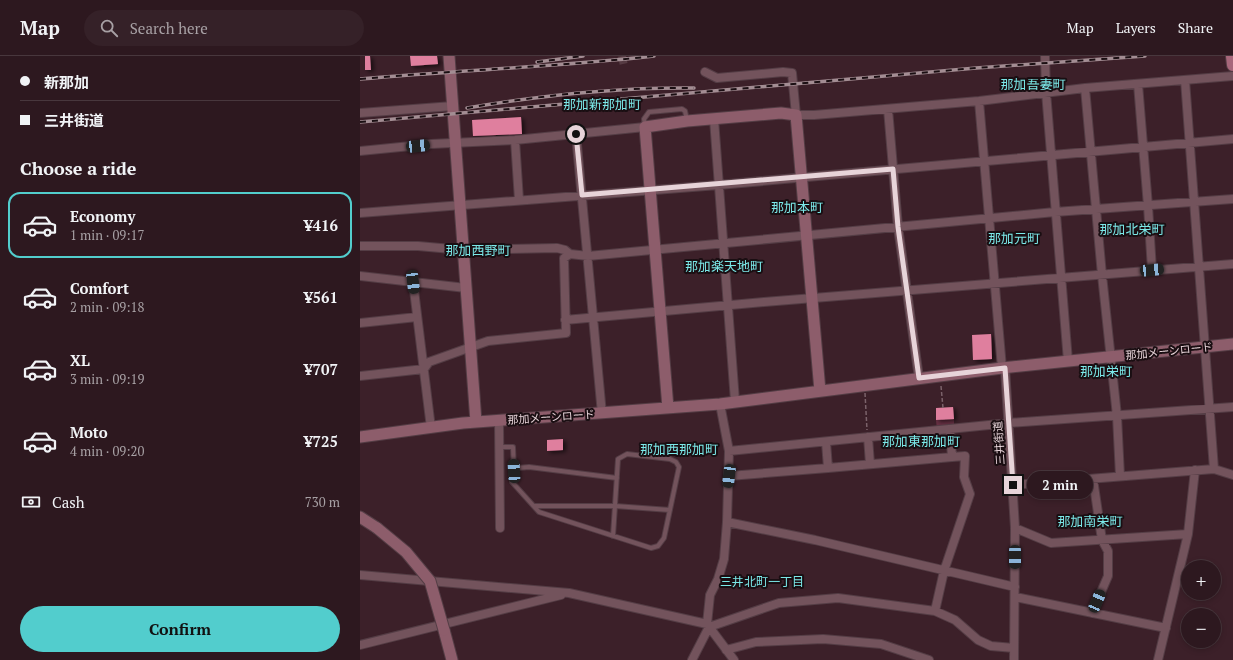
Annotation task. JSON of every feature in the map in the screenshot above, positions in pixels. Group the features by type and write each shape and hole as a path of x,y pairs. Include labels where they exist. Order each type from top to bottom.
{"main road":[{"path":"1232,56 1233,66"}],"street":[{"path":"449,56 476,422"},
{"path":"1045,56 1046,92 1068,361"},
{"path":"705,72 717,78 783,72 792,73 820,391"},
{"path":"360,151 515,140 781,113 796,115 888,109 979,101 1086,88 1233,76"},
{"path":"1185,80 1214,469"},
{"path":"1138,84 1152,270"},
{"path":"1086,88 1102,275 1117,416 1120,476"},
{"name":"三井街道","path":"979,101 1009,423 1013,485 1015,528 1014,660"},
{"path":"360,113 453,106"},
{"path":"888,109 898,227 919,378"},
{"path":"714,119 735,402"},
{"path":"645,128 668,408"},
{"path":"576,134 602,414"},
{"path":"360,213 718,185 1051,154 1233,139"},
{"path":"515,140 519,200"},
{"path":"360,246 418,246 463,250 557,248 565,250 570,254 588,256 1056,212 1233,200"},
{"path":"360,376 424,369 429,362 488,341 566,333 564,258 570,254"},
{"path":"565,320 1233,264"},
{"path":"360,276 466,288"},
{"path":"360,437 431,428 413,282"},
{"path":"360,323 417,317"},
{"name":"那加メーンロード","path":"431,428 499,420 602,414 720,404 1004,368 1233,344"},
{"path":"692,660 708,625 710,595 718,579 724,559 727,522 729,452 720,404"},
{"path":"729,452 1009,423 1233,408"},
{"path":"499,420 500,528"},
{"path":"950,429 952,458"},
{"path":"868,437 870,464"},
{"path":"826,442 828,468"},
{"path":"729,476 965,456 964,477 970,494 944,571 935,611"},
{"path":"1013,485 1214,469 1233,475"},
{"path":"1158,660 1188,534 1195,470"},
{"path":"1092,613 1108,576 1108,551 1102,540 1093,479"},
{"path":"360,517 377,528 406,552 430,581 452,660"},
{"path":"727,522 815,540 1015,587"},
{"path":"1015,528 1051,543 1188,534"},
{"path":"360,575 569,593 708,625 779,603 838,598 935,611 955,620 978,640 991,646 1014,648"},
{"path":"360,645 569,593"},
{"path":"1015,597 1166,628"},
{"path":"708,625 734,660"},
{"path":"726,650 756,642 823,639 881,644 929,660"}],"lane":[{"path":"500,447 513,447 514,471 512,482 539,512 613,536 651,548 658,546 664,538 679,467 676,462 670,459 628,454 622,455 618,459 613,536"},
{"path":"514,471 518,468 529,467 617,478"},
{"path":"534,506 615,506 670,510"}],"path":[{"path":"940,376 943,408"},
{"path":"864,385 868,437"}],"shaded area":[{"path":"940,408 943,408 945,420 954,419 954,429 937,431 936,420 942,420"}],"building":[{"path":"365,56 370,56 371,70 365,70"},
{"path":"410,56 437,56 438,64 411,66"},
{"path":"521,117 522,134 473,136 472,120"},
{"path":"991,334 992,359 973,360 972,335"},
{"path":"953,407 954,419 936,420 936,408"},
{"path":"563,439 563,450 547,451 547,440"}],"tunnel":[{"path":"622,56 624,66"}],"railway":[{"path":"537,62 583,56"},
{"path":"360,79 580,63 654,56"},
{"path":"360,122 976,68 1145,56"},
{"path":"467,108 524,99 609,90 694,88"}],"district":[{"name":"那加吾妻町","path":"1033,84"},
{"name":"那加新那加町","path":"602,104"},
{"name":"那加本町","path":"797,207"},
{"name":"那加北栄町","path":"1132,229"},
{"name":"那加元町","path":"1014,238"},
{"name":"那加西野町","path":"478,250"},
{"name":"那加楽天地町","path":"724,266"},
{"name":"那加栄町","path":"1106,371"},
{"name":"那加東那加町","path":"921,441"},
{"name":"那加西那加町","path":"679,449"},
{"name":"那加南栄町","path":"1090,521"},
{"name":"三井北町一丁目","path":"762,582"}],"route":[{"path":"576,134 582,195 718,185 893,169 898,227 919,378 1005,368 1013,485"}]}
